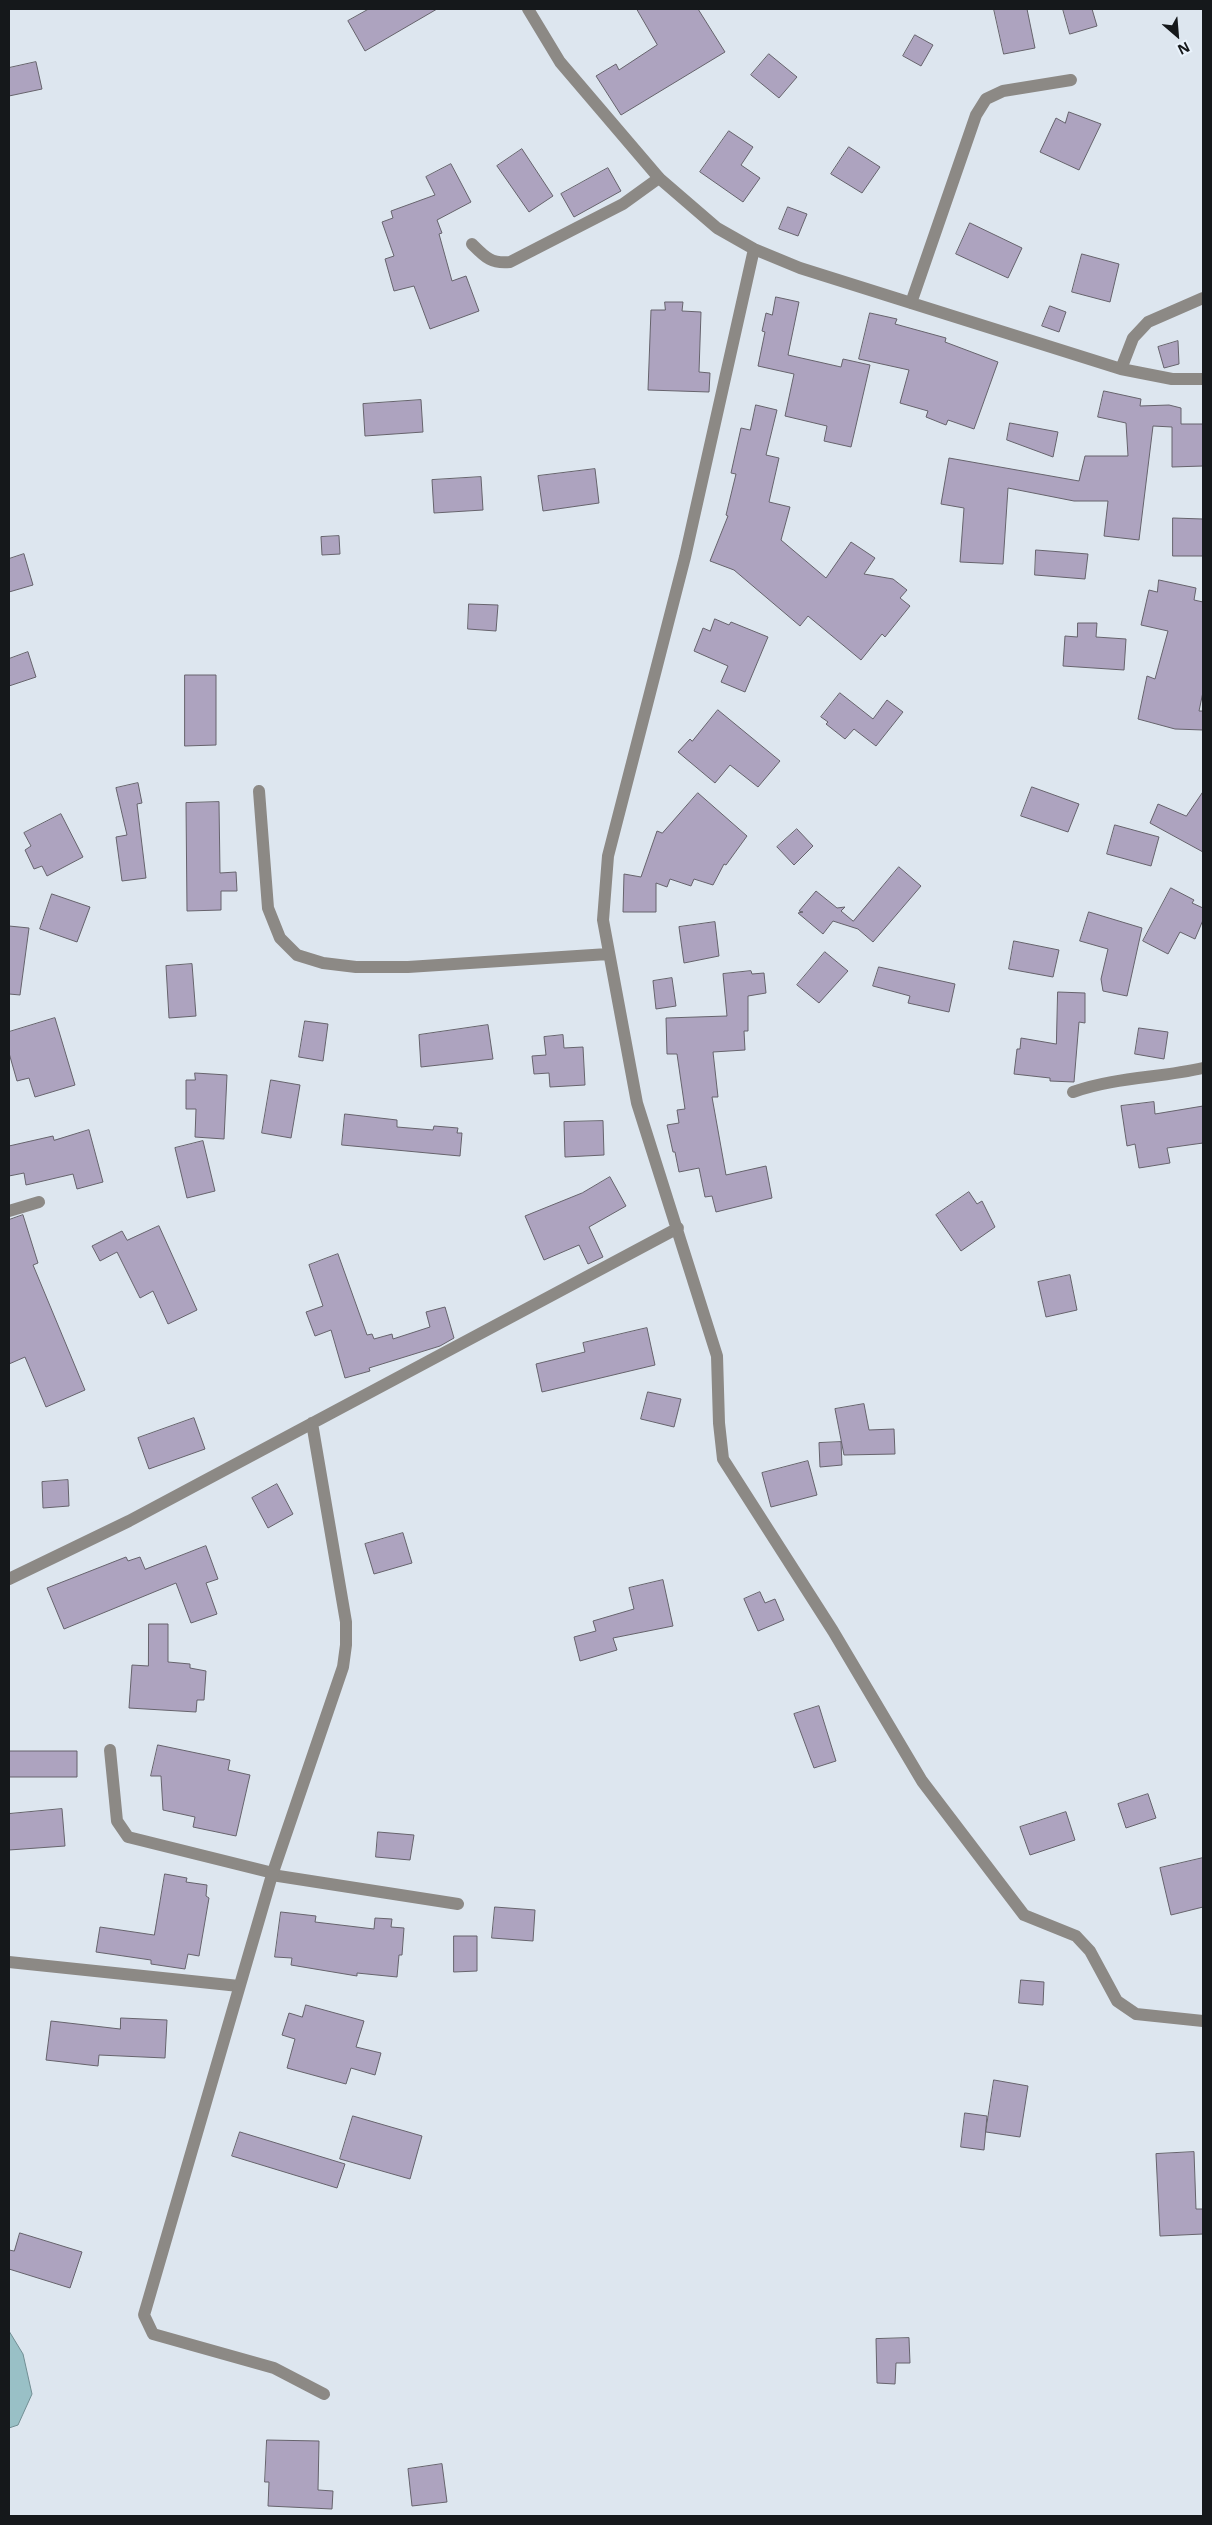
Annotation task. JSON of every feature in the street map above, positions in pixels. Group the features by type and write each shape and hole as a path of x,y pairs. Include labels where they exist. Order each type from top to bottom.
{"street":[{"path":"528,9 560,62 659,178 718,228 754,249 800,268 1121,369 1172,380 1203,382"},
{"path":"911,303 976,115 986,98 1003,91 1071,80"},
{"path":"472,244 488,260 498,263 510,262 623,204 659,178"},
{"path":"754,249 684,557 608,856 603,920 637,1103 717,1356 719,1423 723,1459 833,1631 922,1781 1024,1915 1076,1936 1090,1951 1117,2001 1136,2014 1203,2021"},
{"path":"1121,369 1132,338 1148,322 1203,298"},
{"path":"259,791 268,908 280,938 297,955 323,963 339,965 408,968 608,954"},
{"path":"1073,1092 1102,1082 1154,1077 1203,1068"},
{"path":"9,1211 39,1202"},
{"path":"9,1579 129,1521 678,1228"},
{"path":"312,1423 346,1622 346,1645 342,1667 272,1874 144,2315 153,2334 274,2368 324,2394"},
{"path":"110,1750 116,1821 128,1837 272,1874 458,1904"},
{"path":"9,1962 239,1986"}],"water":[{"path":"9,2331 23,2354 32,2394 18,2425 9,2428"}],"building":[{"path":"369,9 437,9 365,51 348,21"},
{"path":"637,9 698,9 725,52 621,115 596,76 616,64 619,70 657,45"},
{"path":"994,9 1027,9 1035,48 1004,54"},
{"path":"1063,9 1092,9 1097,26 1070,34"},
{"path":"915,35 933,45 921,66 903,56"},
{"path":"769,54 797,77 779,98 751,75"},
{"path":"36,62 42,89 9,96 9,68"},
{"path":"1069,112 1101,124 1079,170 1040,152 1056,118 1065,123"},
{"path":"729,131 753,147 741,165 760,178 743,202 700,172"},
{"path":"849,147 880,167 862,193 831,174"},
{"path":"522,149 553,196 529,212 497,166"},
{"path":"451,164 471,202 437,220 442,233 439,234 452,281 466,276 479,311 430,329 414,286 394,291 385,259 394,256 382,222 393,218 391,211 435,195 426,177"},
{"path":"608,168 621,191 574,217 561,194"},
{"path":"788,207 807,214 798,236 779,229"},
{"path":"970,223 1022,248 1008,278 956,254"},
{"path":"1082,254 1119,264 1110,302 1072,292"},
{"path":"776,297 799,302 788,355 841,367 843,359 870,365 851,447 824,441 827,426 785,416 794,374 758,366 765,332 762,331 766,313 772,315"},
{"path":"665,302 683,302 682,311 701,312 699,372 710,373 709,392 648,390 651,310 665,310"},
{"path":"1050,306 1066,312 1059,332 1042,326"},
{"path":"870,313 897,319 895,324 946,338 945,342 998,362 974,429 948,420 946,425 926,417 928,411 900,403 909,370 859,359"},
{"path":"1178,341 1179,364 1164,368 1158,347"},
{"path":"1104,391 1141,399 1140,406 1169,405 1181,408 1181,424 1203,424 1203,466 1172,467 1172,427 1153,426 1139,540 1104,536 1108,501 1074,501 1008,488 1003,564 960,562 964,508 941,504 949,458 1079,481 1085,456 1128,456 1126,423 1098,417"},
{"path":"421,400 423,432 365,436 363,404"},
{"path":"756,405 777,410 766,455 779,458 769,502 790,507 781,540 826,578 851,542 875,558 864,574 893,579 907,590 900,598 910,606 885,637 882,634 861,660 808,616 800,626 734,570 710,561 728,516 726,515 736,474 731,473 741,428 750,430"},
{"path":"1010,423 1058,432 1053,457 1007,440"},
{"path":"595,469 599,503 543,511 538,476"},
{"path":"481,477 483,510 434,513 432,480"},
{"path":"1173,518 1203,519 1203,556 1173,556"},
{"path":"339,536 340,554 322,555 321,537"},
{"path":"1036,550 1088,554 1085,579 1035,575"},
{"path":"24,554 33,585 9,592 9,559"},
{"path":"1159,580 1196,588 1194,600 1203,602 1203,692 1199,711 1203,711 1203,730 1175,729 1138,719 1147,676 1155,679 1168,631 1141,625 1149,590 1157,592"},
{"path":"469,604 498,605 496,631 468,629"},
{"path":"715,619 729,625 731,622 768,637 745,692 721,682 728,666 694,651 703,628 710,631"},
{"path":"1078,623 1097,623 1096,637 1126,639 1124,670 1063,666 1065,636 1077,637"},
{"path":"28,652 36,677 9,686 9,659"},
{"path":"185,675 216,675 216,745 185,746"},
{"path":"840,693 873,719 887,700 903,712 876,746 854,729 845,739 826,724 828,722 821,717"},
{"path":"718,710 780,761 758,787 730,765 715,783 678,752 690,739 692,741"},
{"path":"138,783 142,803 137,804 146,878 122,881 116,837 127,835 116,788"},
{"path":"1032,787 1079,804 1068,832 1021,816"},
{"path":"1203,792 1203,852 1150,823 1158,804 1186,816"},
{"path":"698,793 747,836 726,865 724,864 713,885 694,879 691,886 670,879 667,887 656,883 656,912 623,912 624,874 641,877 657,831 662,833"},
{"path":"219,802 220,873 236,872 237,891 221,891 221,910 187,911 186,803"},
{"path":"61,814 83,857 47,876 42,866 34,869 25,850 31,846 24,833"},
{"path":"1115,825 1159,837 1151,866 1107,854"},
{"path":"797,829 813,846 794,865 777,847"},
{"path":"899,867 921,886 873,942 858,929 833,921 823,934 798,913 803,912 799,911 816,891 837,908 845,907 841,911 853,921"},
{"path":"1171,888 1194,900 1192,903 1203,908 1203,920 1195,939 1180,932 1168,954 1143,941"},
{"path":"52,894 90,907 77,942 40,929"},
{"path":"1089,912 1142,928 1127,996 1103,991 1101,979 1108,949 1080,941"},
{"path":"715,922 719,956 684,963 679,927"},
{"path":"9,926 29,928 20,995 9,994"},
{"path":"1014,941 1059,950 1053,977 1009,969"},
{"path":"825,952 848,971 819,1003 797,985"},
{"path":"192,964 196,1016 169,1018 166,966"},
{"path":"879,967 955,984 949,1012 908,1003 910,996 873,986"},
{"path":"751,971 752,974 764,973 766,993 748,996 748,1031 744,1031 745,1050 713,1052 718,1097 712,1097 726,1175 766,1166 772,1198 716,1212 712,1196 705,1197 699,1168 679,1172 675,1152 673,1152 667,1125 679,1123 677,1110 685,1109 677,1054 667,1054 666,1018 727,1016 723,974"},
{"path":"672,978 676,1006 656,1009 653,981"},
{"path":"1058,992 1085,993 1085,1023 1079,1022 1074,1082 1050,1081 1050,1078 1014,1074 1017,1049 1020,1049 1021,1038 1056,1044"},
{"path":"55,1018 75,1085 35,1097 29,1078 17,1081 9,1053 9,1032"},
{"path":"305,1021 328,1024 323,1061 299,1057"},
{"path":"488,1025 493,1059 421,1067 419,1035"},
{"path":"1139,1028 1168,1032 1164,1059 1135,1054"},
{"path":"563,1035 564,1048 583,1047 585,1085 550,1087 549,1073 534,1074 532,1056 546,1055 544,1037"},
{"path":"195,1073 227,1075 224,1139 195,1137 196,1109 186,1109 186,1080 195,1080"},
{"path":"271,1080 300,1085 291,1138 262,1133"},
{"path":"1154,1102 1155,1114 1203,1106 1203,1143 1167,1148 1170,1163 1139,1168 1135,1144 1127,1146 1121,1106"},
{"path":"345,1114 397,1120 397,1127 433,1130 434,1126 458,1128 457,1133 462,1133 460,1156 342,1145"},
{"path":"603,1121 604,1155 565,1157 564,1122"},
{"path":"89,1130 103,1182 77,1189 73,1174 26,1185 24,1173 9,1176 9,1146 53,1136 54,1140"},
{"path":"203,1141 215,1191 187,1198 175,1148"},
{"path":"610,1177 626,1206 589,1227 603,1257 588,1264 579,1245 544,1260 525,1216 582,1193"},
{"path":"969,1192 977,1204 982,1201 995,1227 961,1251 936,1215"},
{"path":"23,1215 38,1263 33,1265 85,1390 46,1407 25,1357 9,1364 9,1220"},
{"path":"159,1226 197,1310 168,1324 153,1291 140,1298 117,1252 100,1261 92,1246 122,1231 127,1240"},
{"path":"338,1254 367,1335 372,1334 374,1339 392,1334 393,1339 430,1327 426,1312 445,1307 454,1338 440,1346 369,1368 370,1371 345,1378 331,1330 315,1336 306,1312 323,1306 309,1265"},
{"path":"1070,1275 1077,1310 1046,1317 1038,1282"},
{"path":"647,1328 655,1365 542,1392 536,1364 585,1352 583,1343"},
{"path":"648,1392 681,1399 674,1427 641,1419"},
{"path":"864,1404 869,1430 894,1429 895,1454 844,1455 835,1409"},
{"path":"194,1418 205,1449 149,1469 138,1438"},
{"path":"841,1442 842,1465 820,1467 819,1443"},
{"path":"808,1461 817,1495 771,1507 762,1473"},
{"path":"68,1480 69,1506 43,1508 42,1482"},
{"path":"277,1484 293,1514 268,1528 252,1498"},
{"path":"403,1533 412,1563 374,1574 365,1544"},
{"path":"206,1546 218,1579 206,1583 217,1614 191,1623 176,1583 64,1629 47,1588 126,1557 128,1561 140,1557 145,1569"},
{"path":"663,1580 673,1626 613,1638 617,1650 580,1661 574,1637 596,1631 593,1621 634,1609 629,1588"},
{"path":"760,1592 765,1603 775,1599 784,1620 758,1631 744,1599"},
{"path":"149,1624 168,1624 168,1662 190,1664 190,1668 206,1671 204,1700 197,1700 196,1712 129,1708 132,1665 148,1666"},
{"path":"819,1706 836,1761 814,1768 794,1714"},
{"path":"158,1745 230,1760 228,1770 250,1775 236,1836 193,1827 195,1817 163,1810 161,1776 151,1776"},
{"path":"9,1751 77,1751 77,1777 9,1777"},
{"path":"1148,1794 1156,1818 1126,1828 1118,1804"},
{"path":"62,1809 65,1846 9,1850 9,1814"},
{"path":"1066,1812 1075,1840 1030,1855 1020,1827"},
{"path":"378,1832 414,1835 410,1860 376,1857"},
{"path":"1203,1858 1203,1907 1171,1915 1160,1868"},
{"path":"165,1874 187,1878 186,1882 207,1885 206,1896 209,1898 199,1956 188,1954 185,1969 151,1964 151,1960 96,1952 100,1927 154,1935"},
{"path":"495,1907 535,1910 533,1941 492,1938"},
{"path":"281,1912 316,1916 315,1922 374,1929 375,1918 392,1919 391,1927 404,1928 402,1955 399,1955 397,1977 357,1973 357,1976 291,1965 292,1958 275,1957"},
{"path":"454,1936 477,1936 477,1971 454,1972"},
{"path":"1021,1980 1044,1982 1043,2005 1019,2003"},
{"path":"306,2005 364,2021 356,2047 381,2053 375,2075 351,2068 346,2084 287,2068 295,2039 282,2035 289,2013 302,2017"},
{"path":"121,2018 167,2020 165,2058 99,2055 98,2066 46,2060 51,2021 120,2029"},
{"path":"994,2080 1028,2086 1020,2137 986,2132"},
{"path":"965,2113 987,2116 984,2150 961,2147"},
{"path":"353,2116 422,2136 410,2179 340,2159"},
{"path":"240,2132 345,2164 337,2188 232,2156"},
{"path":"1194,2152 1196,2209 1203,2209 1203,2234 1160,2236 1156,2154"},
{"path":"20,2233 82,2252 70,2288 9,2269 9,2250 14,2251"},
{"path":"909,2338 910,2363 896,2363 895,2384 877,2383 876,2339"},
{"path":"267,2440 319,2441 318,2490 333,2491 332,2509 268,2506 269,2482 265,2482"},
{"path":"442,2464 447,2502 412,2506 408,2469"}]}
